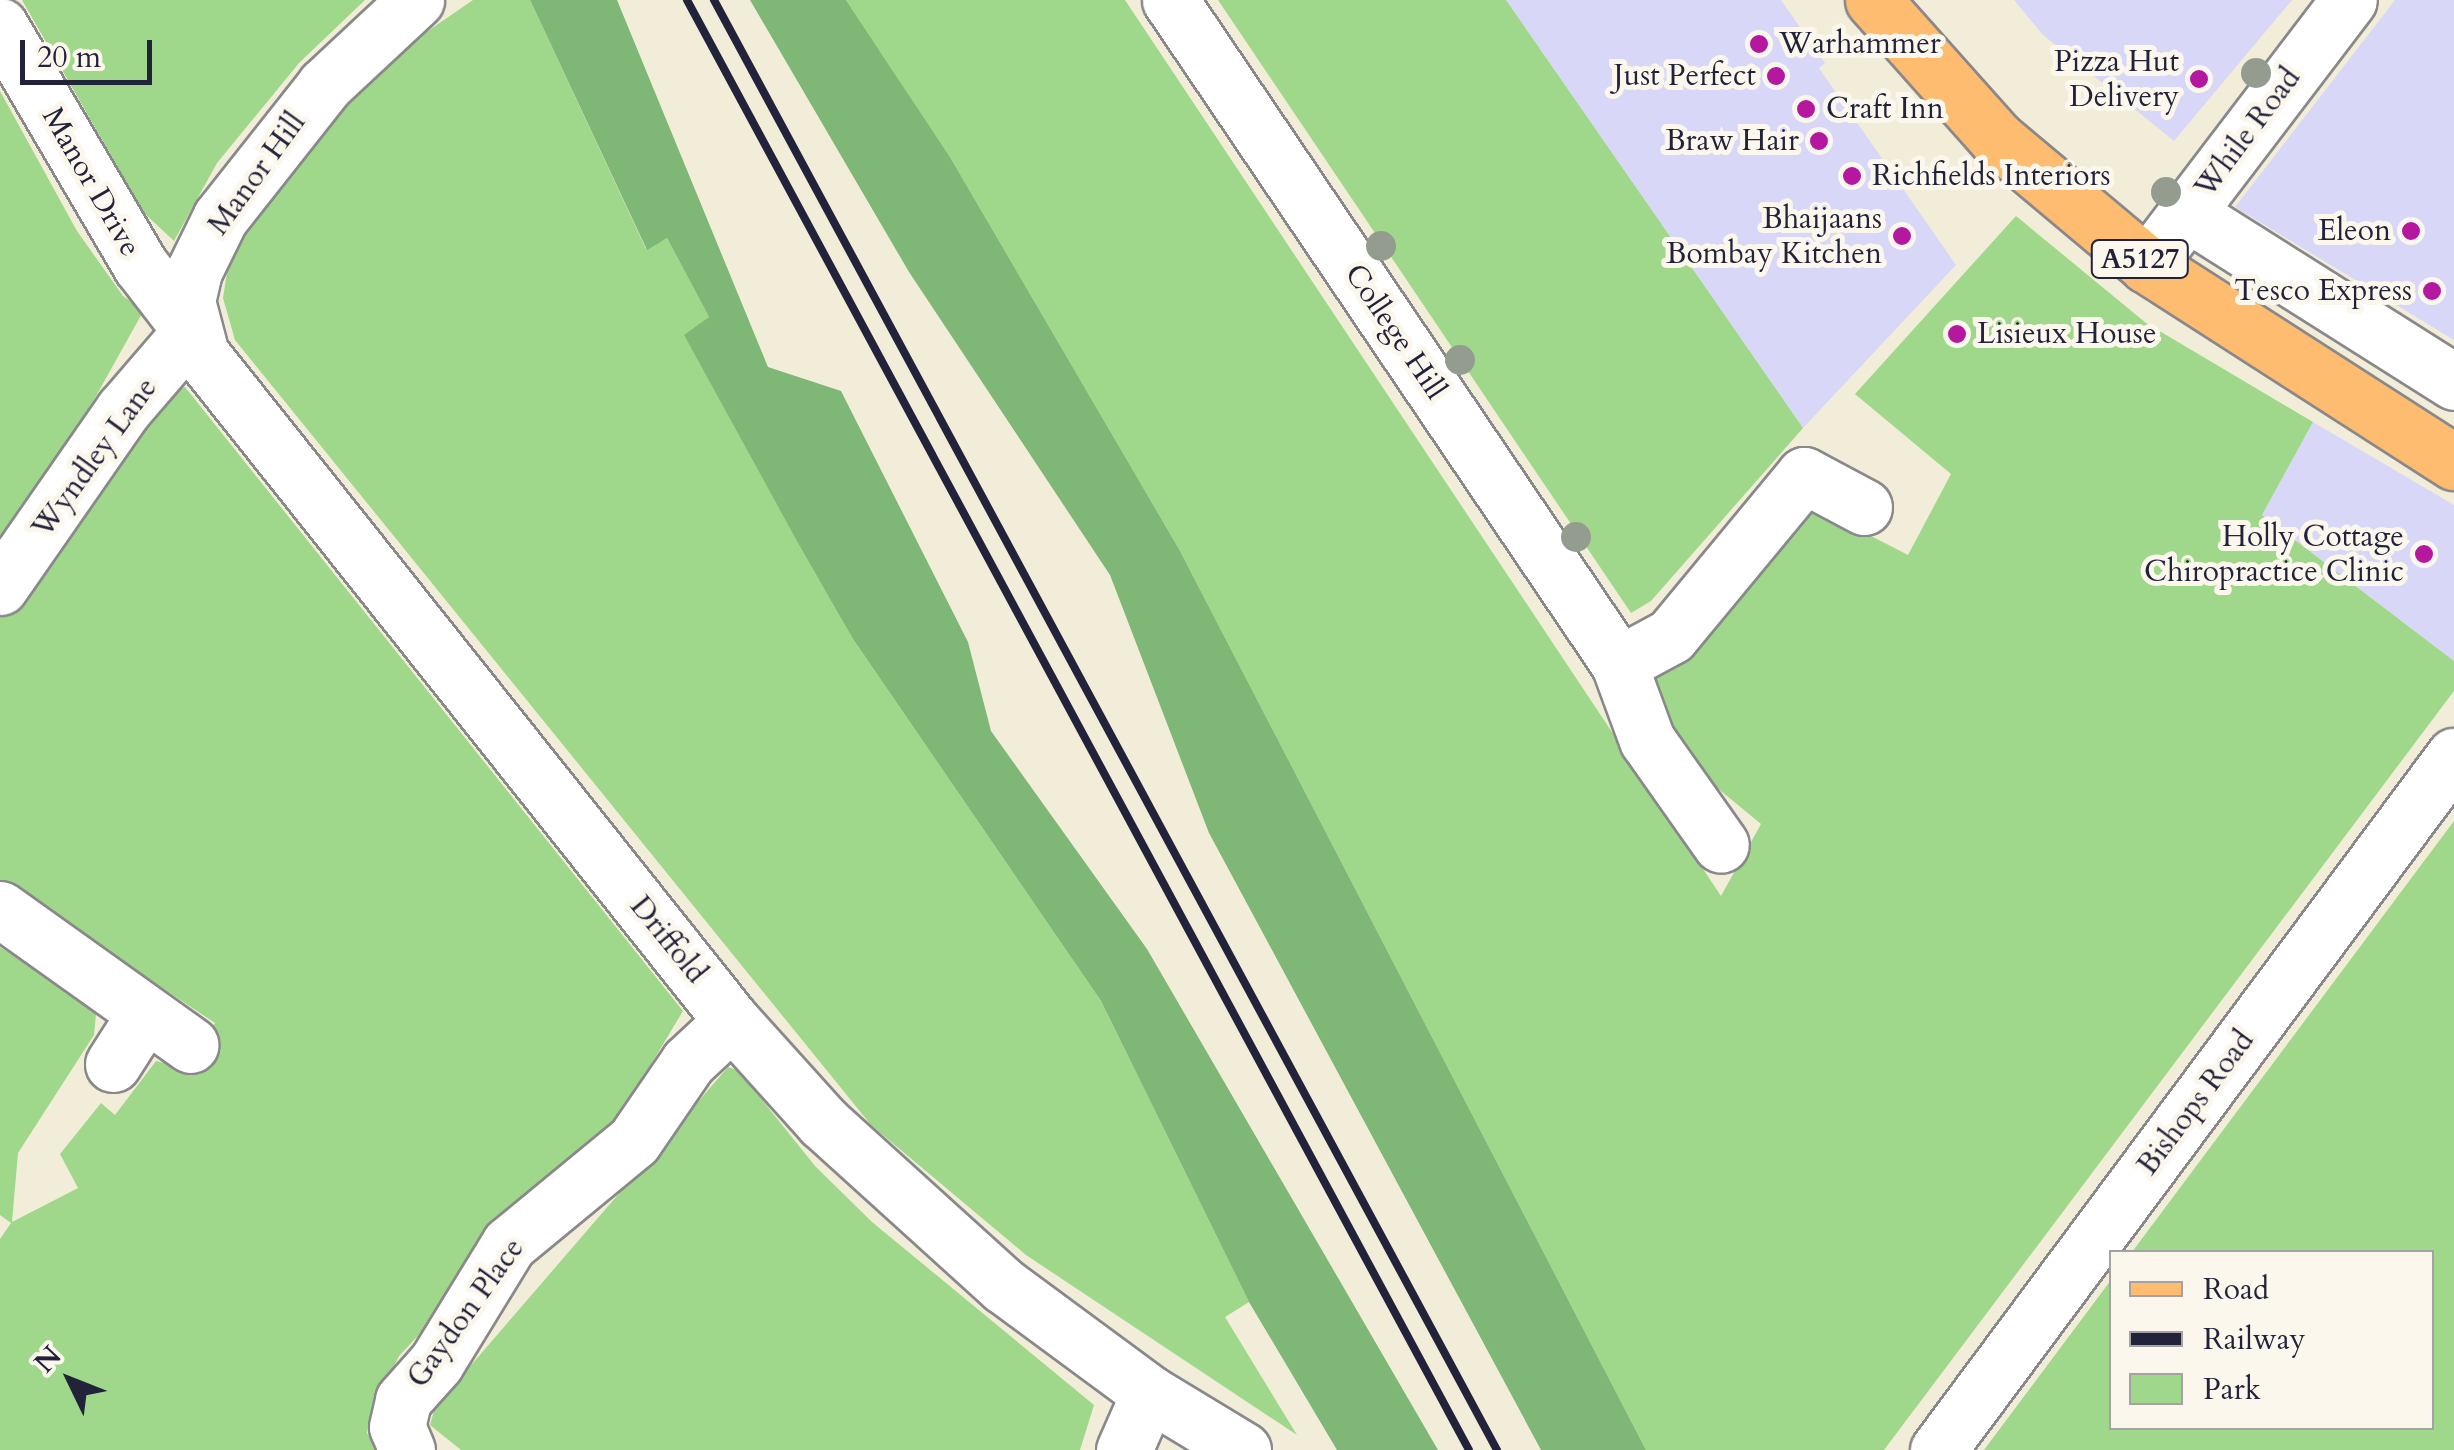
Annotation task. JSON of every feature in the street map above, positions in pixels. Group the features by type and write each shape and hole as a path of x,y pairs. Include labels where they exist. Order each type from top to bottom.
{"main road":[{"name":"A5127","path":"1872,0 1997,139 2146,265 2454,462"}],"street":[{"name":"Manor Hill","path":"192,331 187,301 194,271 220,218 324,85 416,0"},
{"name":"College Hill","path":"1170,0 1623,674 1647,740 1721,844"},
{"name":"While Road","path":"2146,265 2349,0"},
{"name":"Manor Drive","path":"0,26 141,266 192,331"},
{"path":"2187,213 2454,382"},
{"name":"Wyndley Lane","path":"0,587 123,410 192,331"},
{"name":"Driffold","path":"192,331 201,354 732,1020 893,1192 1004,1286 1149,1393 1243,1450"},
{"path":"1623,674 1671,636 1804,475 1864,508"},
{"name":"Bishops Road","path":"1938,1450 2454,756"},
{"path":"0,909 190,1045"},
{"path":"113,1064 145,1014"},
{"name":"Gaydon Place","path":"407,1450 397,1427 403,1400 436,1363 510,1244 634,1141 688,1062 732,1020"},
{"path":"1124,1450 1149,1393"}],"shaded area":[{"path":"1506,0 1781,0 1825,63 1819,68 1956,265 1803,428"},
{"path":"2014,0 2292,0 2174,141 2042,34"},
{"path":"2395,0 2454,0 2454,340 2235,207"},
{"path":"2313,422 2454,505 2454,661 2262,515"}],"green space":[{"path":"22,0 365,0 299,63 217,163 174,241 144,213"},
{"path":"473,0 530,0 646,249 667,238 709,317 685,336 853,639 1101,1001 1249,1302 1225,1317 1297,1435 1026,1255 871,1125 235,340 223,298 228,266 251,219 328,122 406,46"},
{"path":"530,0 617,0 768,367 841,391 968,642 991,731 1147,949 1438,1450 1337,1450 1249,1302 1101,1001 853,639 797,541 684,335 709,317 667,238 647,250"},
{"path":"750,0 846,0 950,157 1179,549 1646,1450 1541,1450 1209,833 1110,575 909,272"},
{"path":"846,0 1125,0 1721,896 1761,824 1664,744 1637,679 1801,500 1908,555 1951,474 1855,394 2016,216 2146,323 2313,422 2262,515 2454,661 2454,691 1884,1450 1646,1450 1179,549 950,157"},
{"path":"1218,0 1506,0 1803,428 1651,601 1631,613"},
{"path":"0,91 77,231 123,296 144,310 86,414 0,540"},
{"path":"185,387 683,1011 612,1129 399,1356 371,1414 367,1433 378,1450 0,1450 0,1239 11,1223 0,1215 0,947 86,1000 96,1014 94,1035 18,1153 12,1222 78,1188 60,1154 101,1103 115,1115 156,1061 184,1068 215,1023 0,880 0,610 174,391"},
{"path":"2454,821 2454,1450 1984,1450 2109,1283 2109,1430 2434,1430 2434,1250 2133,1250"},
{"path":"728,1067 739,1071 815,1166 872,1222 1094,1405 1080,1450 461,1450 430,1425 435,1407"}],"railway":[{"path":"687,0 1469,1450"},
{"path":"714,0 1497,1450"}],"place":[{"name":"Warhammer","path":"1759,44"},
{"name":"Just Perfect","path":"1776,76"},
{"name":"Pizza Hut Delivery","path":"2199,79"},
{"name":"Craft Inn","path":"1806,109"},
{"name":"Braw Hair","path":"1819,141"},
{"name":"Richfields Interiors","path":"1852,176"},
{"name":"Eleon","path":"2411,231"},
{"name":"Bhaijaans Bombay Kitchen","path":"1902,236"},
{"name":"Tesco Express","path":"2432,291"},
{"name":"Lisieux House","path":"1957,334"},
{"name":"Holly Cottage Chiropractice Clinic","path":"2424,554"}]}
